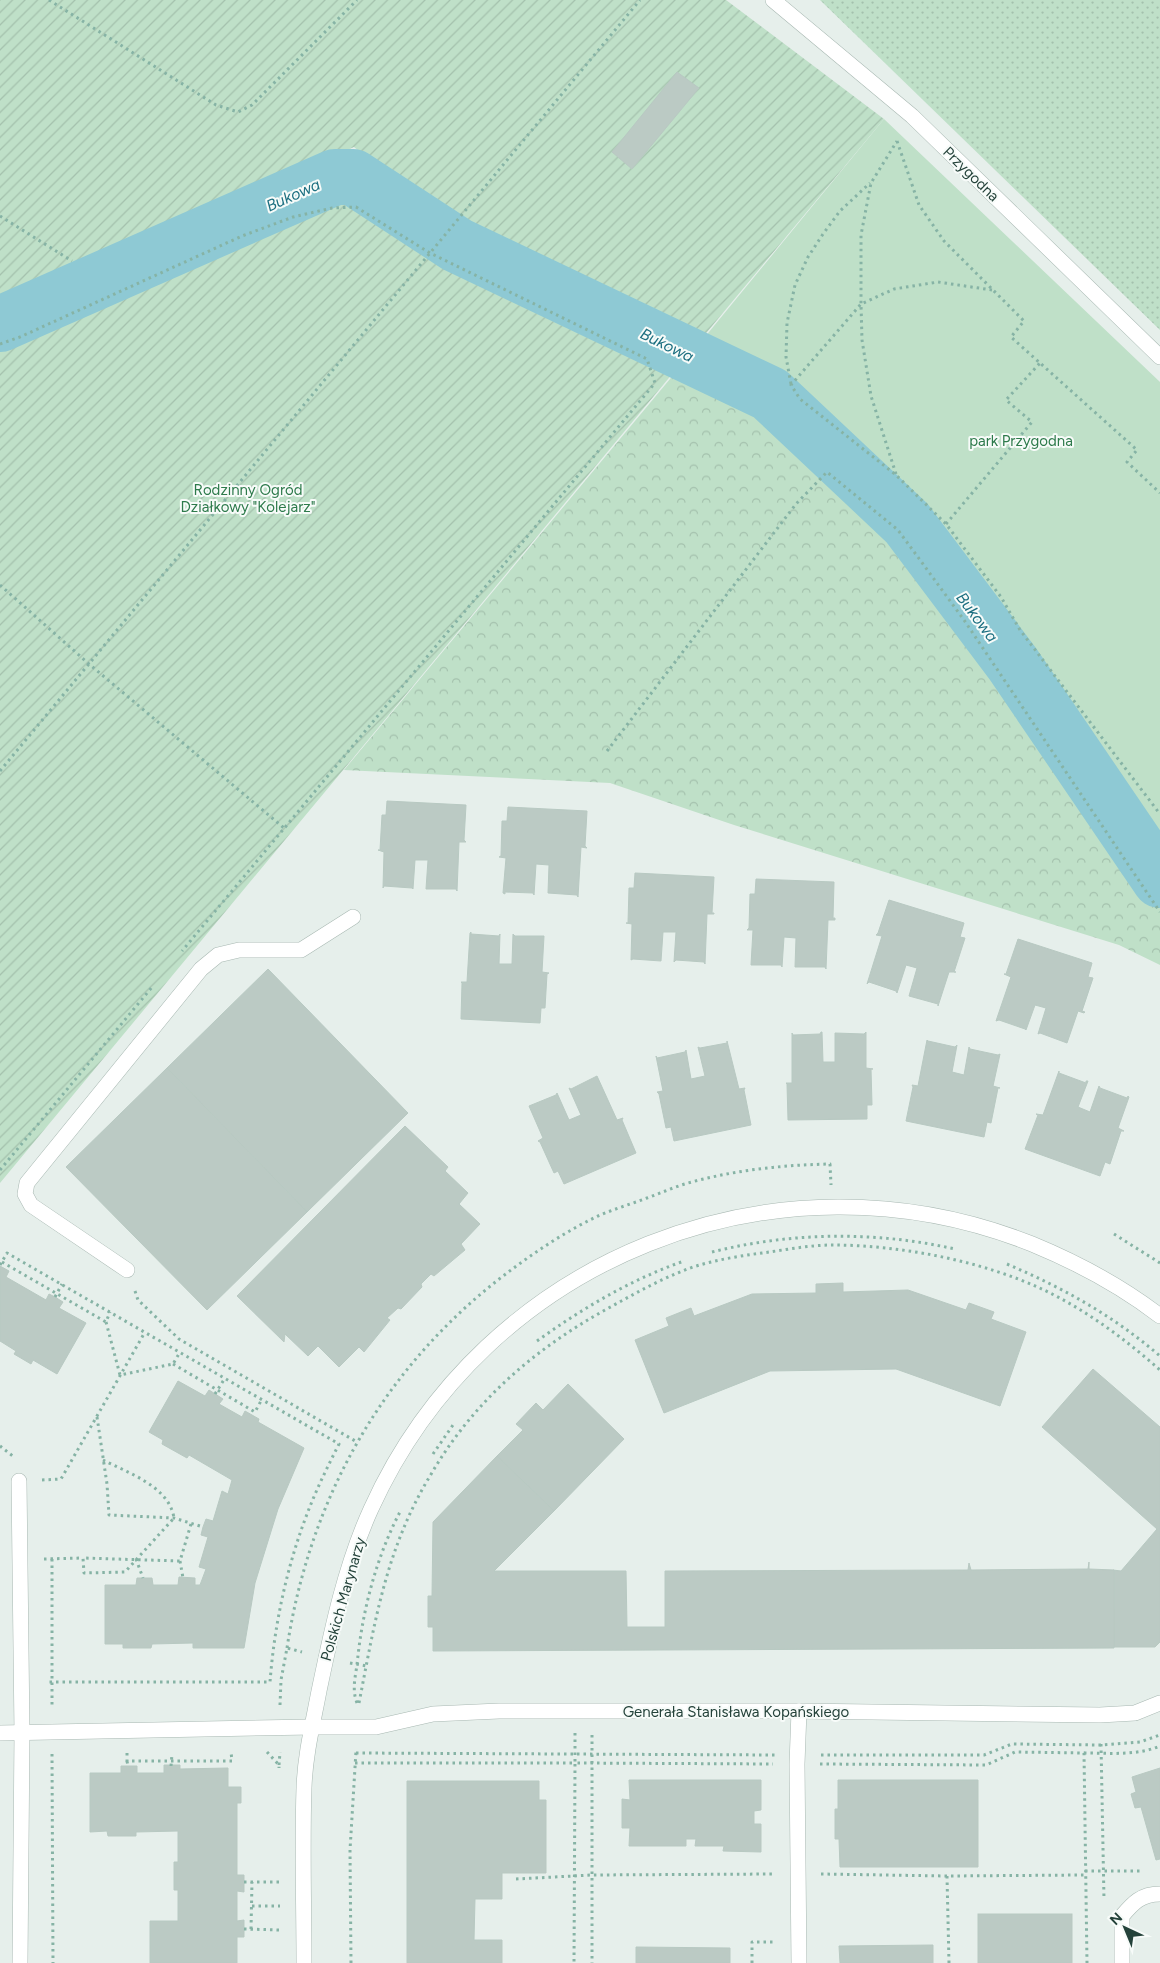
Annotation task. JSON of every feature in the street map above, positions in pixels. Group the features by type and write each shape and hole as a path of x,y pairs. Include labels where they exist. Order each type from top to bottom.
{"street":[{"name":"Przygodna","path":"773,0 912,116 1160,357"},
{"path":"127,1270 31,1204 25,1194 27,1183 201,969 218,955 239,950 302,950 353,917"},
{"name":"Polskich Marynarzy","path":"304,1963 304,1788 312,1727 335,1618 357,1544 379,1493 406,1445 448,1388 510,1326 546,1298 567,1284 620,1256 646,1244 695,1227 740,1217 803,1208 854,1207 886,1209 950,1218 1021,1240 1096,1273 1130,1294 1160,1316"},
{"path":"19,1481 22,1683 20,1963"},
{"name":"Generała Stanisława Kopańskiego","path":"0,1733 376,1727 433,1714 499,1711 799,1711 1100,1715 1135,1712 1160,1703"},
{"path":"799,1711 799,1963"},
{"path":"1122,1963 1122,1916 1135,1900 1160,1894"}],"path":[{"path":"48,0 216,105 238,112 252,104 357,0"},
{"path":"0,771 640,0"},
{"path":"1160,493 1127,462 1137,450 1010,337 1024,321 944,241 919,205 897,141 871,183 840,211 823,234 808,257 795,285 787,324 786,357 791,385 800,399 896,475 946,524 1001,597 1020,630 1158,808 1160,814"},
{"path":"871,183 862,236 862,340 871,396 896,475"},
{"path":"0,344 20,337 242,236 292,217 332,208 356,207 430,253 647,359 655,383 177,958"},
{"path":"0,216 72,261"},
{"path":"791,385 861,304 894,289 938,282 992,290"},
{"path":"946,524 1032,422 1006,400 1040,363"},
{"path":"607,751 796,504 827,472 898,530 964,620 1160,912"},
{"path":"0,585 89,664 284,828"},
{"path":"0,1170 158,980"},
{"path":"1114,1234 1160,1264"},
{"path":"711,1252 739,1245 778,1239 832,1236 867,1236 919,1241 956,1249"},
{"path":"404,1503 380,1557 359,1643 354,1694 359,1706 372,1634 392,1558 430,1476 455,1439 480,1405 510,1375 572,1330 656,1282 696,1266 742,1256 797,1248 832,1245 887,1249 934,1256 976,1265 1042,1289 1079,1309 1160,1370"},
{"path":"22,1683 270,1682 273,1643 289,1573 316,1492 339,1444 7,1253 1,1264 106,1322"},
{"path":"533,1344 582,1310 616,1290 655,1271 686,1260"},
{"path":"1000,1261 1084,1300 1138,1337 1160,1356"},
{"path":"127,1270 138,1300 179,1340 357,1442"},
{"path":"56,1295 62,1284"},
{"path":"110,1312 106,1322 120,1375"},
{"path":"19,1481 61,1479 145,1332"},
{"path":"172,1364 180,1352"},
{"path":"120,1375 172,1364 254,1414 262,1399"},
{"path":"215,1394 225,1378"},
{"path":"97,1416 109,1515 174,1518 203,1528"},
{"path":"432,1455 458,1418"},
{"path":"0,1446 15,1458"},
{"path":"103,1460 156,1488 172,1510 174,1518"},
{"path":"83,1558 84,1573 125,1572 174,1518"},
{"path":"183,1578 180,1561 191,1524"},
{"path":"20,1560 83,1558 180,1561"},
{"path":"52,1559 52,1963"},
{"path":"136,1559 143,1578"},
{"path":"574,1963 574,1754 576,1712"},
{"path":"592,1712 592,1963"},
{"path":"1100,1715 1104,1908"},
{"path":"355,1763 592,1763 984,1755 1012,1744 1101,1745 1140,1742 1160,1735"},
{"path":"351,1963 350,1850 356,1753 592,1754 986,1765 1015,1752 1129,1753 1151,1750 1160,1746"},
{"path":"265,1751 271,1754 279,1765 279,1774"},
{"path":"1084,1753 1087,1963"},
{"path":"127,1761 128,1766"},
{"path":"1085,1871 1150,1871"},
{"path":"516,1879 592,1875 1086,1875"},
{"path":"947,1876 949,1963"},
{"path":"244,1882 280,1882 280,1890"},
{"path":"251,1929 252,1882"},
{"path":"280,1898 280,1914"},
{"path":"252,1906 280,1906"},
{"path":"280,1922 280,1938"},
{"path":"244,1929 280,1930"},
{"path":"752,1963 752,1942 780,1942"}],"green space":[{"name":"Rodzinny Ogród Działkowy \"Kolejarz\"","path":"0,0 726,0 884,119 0,1183 0,336 285,211 356,195 376,166 354,147 0,303"},
{"path":"820,0 1160,0 1160,330"},
{"name":"park Przygodna","path":"884,119 1160,382 1160,853 1108,781 910,522 775,394 695,349"},
{"path":"695,349 775,394 910,522 1108,781 1160,853 1160,965 1119,945 734,825 610,783 344,770"}],"building":[{"path":"677,72 699,88 632,169 612,152"},
{"path":"387,801 466,805 464,840 466,842 459,842 457,891 456,889 426,889 428,860 415,860 413,889 384,886 383,888 384,852 378,850 380,850 382,815 386,815"},
{"path":"508,807 587,811 585,846 587,848 581,847 578,897 577,895 548,893 549,865 536,864 534,895 533,893 503,893 506,858 499,857 501,856 502,821 507,821"},
{"path":"635,873 714,877 712,913 714,914 707,914 705,964 704,962 676,960 674,962 676,932 663,932 661,961 631,960 632,924 626,923 628,923 629,888 634,888"},
{"path":"756,879 834,882 833,918 835,920 828,920 826,969 825,967 795,967 796,938 784,937 782,967 781,965 751,965 753,930 747,930 749,928 750,894 755,894"},
{"path":"889,900 964,923 960,937 965,938 954,972 949,972 938,1006 938,1004 909,996 917,968 906,965 897,993 869,982 867,984 882,936 876,935"},
{"path":"471,932 471,934 499,936 500,934 499,964 512,964 513,934 515,936 544,936 542,972 549,973 547,974 545,1008 541,1008 540,1023 461,1019 461,982 467,982"},
{"path":"1018,939 1092,963 1088,977 1093,978 1082,1011 1085,1012 1078,1011 1067,1043 1040,1033 1038,1034 1046,1008 1035,1005 1026,1030 999,1020 996,1021 1011,977 1004,974 1006,974"},
{"path":"268,969 408,1113 307,1212 167,1068"},
{"path":"821,1032 823,1062 835,1062 835,1033 864,1034 866,1032 866,1068 873,1069 871,1069 872,1105 867,1105 867,1119 788,1120 786,1083 792,1083 792,1033 793,1035 820,1034"},
{"path":"927,1040 955,1047 957,1045 952,1072 964,1075 969,1047 970,1049 1000,1054 993,1086 1000,1088 998,1088 991,1123 987,1122 984,1137 906,1121 912,1085 918,1086"},
{"path":"727,1041 739,1089 745,1088 751,1125 674,1141 671,1127 666,1128 657,1092 663,1091 656,1056 657,1058 685,1052 686,1050 691,1079 705,1076 698,1047 727,1043"},
{"path":"167,1068 307,1212 207,1310 66,1167"},
{"path":"1059,1071 1059,1073 1086,1083 1088,1081 1078,1107 1090,1112 1099,1086 1127,1098 1129,1097 1118,1128 1124,1131 1121,1131 1110,1164 1105,1162 1100,1176 1025,1149 1038,1115 1036,1114 1043,1115"},
{"path":"597,1076 617,1120 623,1118 622,1120 636,1153 564,1184 558,1171 554,1173 538,1141 543,1138 529,1106 557,1093 569,1120 581,1115 569,1088 571,1089"},
{"path":"405,1126 448,1167 445,1171 468,1193 459,1204 480,1224 461,1244 465,1250 434,1276 431,1274 421,1284 422,1287 401,1309 398,1308 387,1318 390,1320 364,1352 359,1347 339,1367 318,1346 308,1356 285,1334 284,1342 237,1296"},
{"path":"0,1266 9,1271 6,1277 46,1300 49,1294 55,1297 63,1302 59,1308 86,1323 57,1374 33,1360 31,1364 14,1354 16,1351 0,1341"},
{"path":"843,1283 843,1292 908,1290 966,1310 969,1303 994,1312 991,1319 1026,1332 1000,1406 896,1369 770,1371 664,1413 635,1340 669,1326 666,1318 691,1308 694,1316 752,1294 816,1293 816,1284"},
{"path":"1093,1369 1160,1427 1160,1642 1155,1647 1114,1647 1113,1570 1121,1571 1157,1529 1042,1427"},
{"path":"178,1381 205,1396 209,1390 223,1399 219,1404 242,1417 245,1411 259,1419 258,1422 304,1448 278,1509 255,1583 244,1648 193,1648 193,1643 152,1644 151,1648 123,1648 123,1644 105,1644 105,1585 136,1585 137,1578 152,1578 153,1585 178,1585 179,1577 195,1578 195,1585 200,1585 206,1569 199,1567 208,1537 201,1535 203,1527 206,1519 213,1521 222,1491 228,1494 232,1480 189,1455 187,1458 162,1444 163,1440 149,1432"},
{"path":"568,1384 624,1439 554,1511 497,1456 523,1430 516,1424 536,1403 543,1410"},
{"path":"497,1456 554,1511 494,1571 626,1571 627,1627 665,1627 665,1571 968,1570 969,1563 971,1570 1088,1569 1089,1562 1089,1569 1114,1570 1114,1648 433,1651 433,1627 428,1627 428,1596 432,1596 433,1522"},
{"path":"164,1765 180,1765 180,1769 228,1768 228,1787 241,1787 241,1803 237,1803 237,1875 244,1875 244,1892 237,1891 237,1921 244,1920 244,1937 237,1937 237,1963 150,1963 150,1921 178,1921 178,1890 174,1890 174,1862 178,1862 178,1831 136,1832 136,1836 108,1836 107,1831 90,1832 90,1773 121,1773 121,1766 137,1766 137,1773 164,1773"},
{"path":"1160,1768 1160,1859 1156,1860 1141,1807 1135,1808 1131,1794 1136,1792 1132,1777"},
{"path":"629,1780 761,1780 761,1810 754,1811 754,1824 761,1824 761,1852 723,1851 724,1846 695,1846 696,1839 686,1839 686,1846 629,1846 630,1828 622,1828 622,1799 630,1800"},
{"path":"838,1780 978,1780 978,1867 840,1867 839,1839 835,1839 835,1809 838,1809"},
{"path":"407,1781 539,1781 539,1800 546,1800 546,1873 502,1873 502,1899 475,1899 474,1940 502,1940 502,1963 407,1963"},
{"path":"978,1914 1072,1914 1072,1963 978,1963"},
{"path":"933,1945 933,1963 840,1963 839,1946"},
{"path":"636,1947 730,1948 730,1963 636,1963"}],"waterway":[{"name":"Bukowa","path":"0,324 335,177 353,177 457,245 770,394 907,523 1013,664 1160,880"}]}
